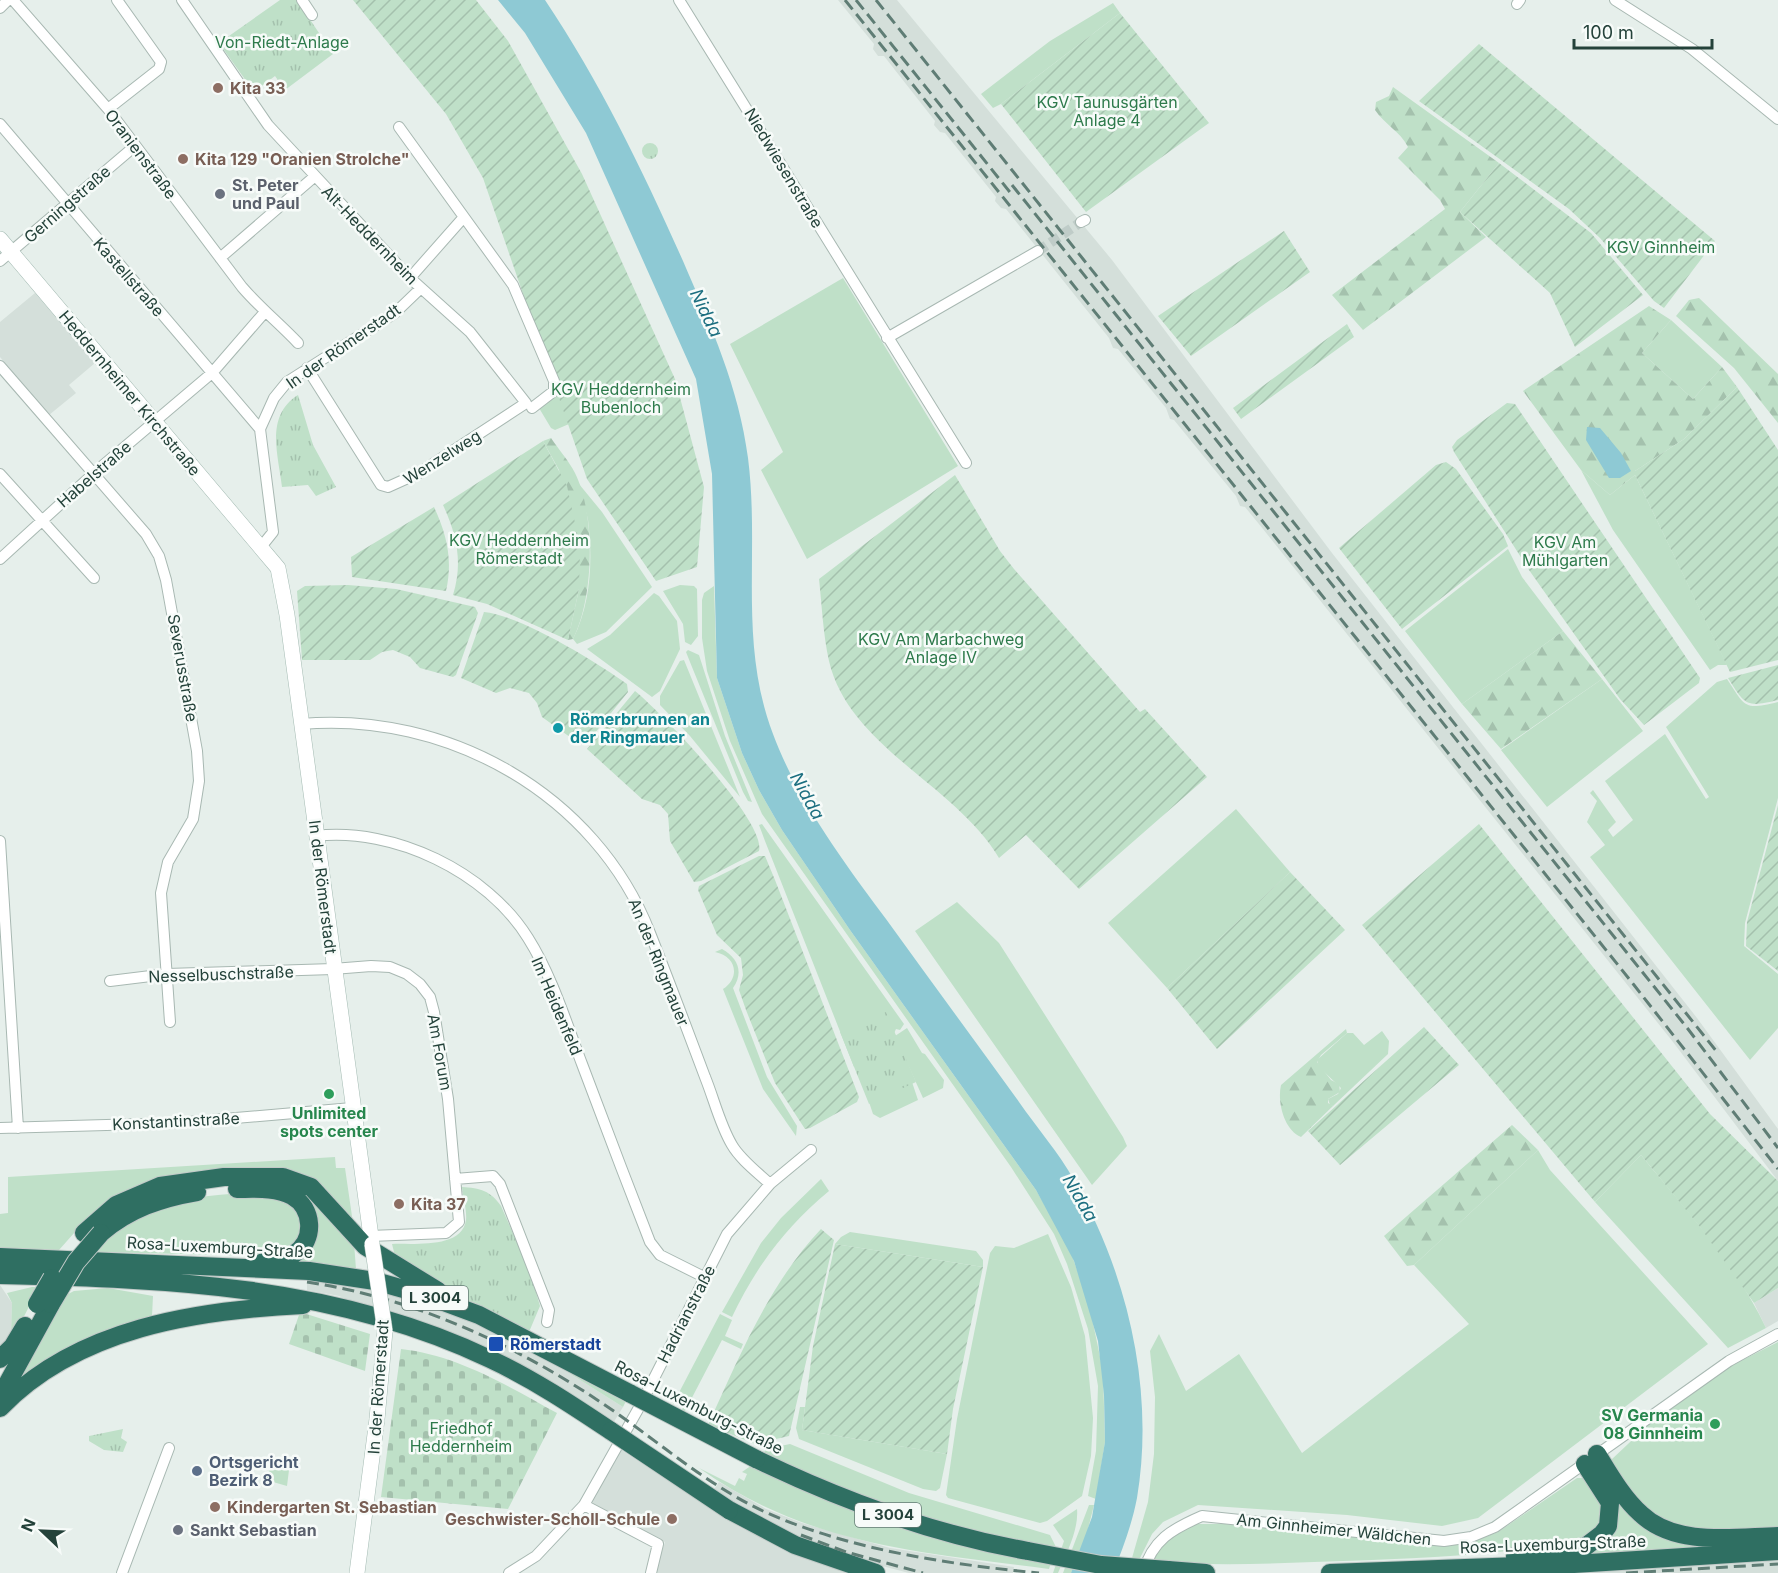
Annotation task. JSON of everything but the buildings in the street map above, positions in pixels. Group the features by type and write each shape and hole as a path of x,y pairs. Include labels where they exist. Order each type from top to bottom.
{"highway":[{"path":"0,1397 62,1262 92,1233 116,1205 160,1186 224,1177 291,1178 317,1192 351,1233 372,1252 479,1315"},
{"path":"92,1233 148,1203 198,1192 271,1190 287,1194 302,1204 309,1226 307,1239 299,1250 277,1260 219,1267"},
{"name":"Rosa-Luxemburg-Straße","path":"0,1257 309,1271 375,1281 439,1299 479,1315 756,1459 843,1499 886,1515 987,1544 1101,1565 1206,1573"},
{"name":"L 3004","path":"0,1275 217,1285 293,1295 400,1323 488,1358 549,1391 729,1510 795,1545 876,1573"},
{"path":"0,1359 14,1346 44,1304"},
{"path":"0,1408 23,1386 47,1368 106,1340 179,1320 255,1307 339,1306"},
{"path":"1591,1459 1632,1505 1664,1530 1691,1536 1778,1536"},
{"path":"1438,1568 1571,1549 1596,1541 1608,1526 1610,1503 1591,1459"},
{"name":"Rosa-Luxemburg-Straße","path":"1330,1573 1574,1564 1778,1551"}],"street":[{"path":"0,8 8,0"},
{"name":"Oranienstraße","path":"13,0 108,109 264,313 272,316 298,343"},
{"path":"108,109 159,69 161,62 117,0"},
{"name":"Alt-Heddernheim","path":"182,0 268,125 410,278 470,332 529,405"},
{"path":"302,0 312,15"},
{"name":"Niedwiesenstraße","path":"679,0 966,463"},
{"path":"1615,0 1692,49 1778,119"},
{"name":"Kastellstraße","path":"0,124 260,429"},
{"path":"399,127 513,285 554,381 554,391 529,405"},
{"name":"Gerningstraße","path":"5,256 135,146"},
{"path":"220,258 314,177"},
{"path":"410,278 463,218"},
{"name":"Heddernheimer Kirchstraße","path":"0,239 5,256 154,422 261,547"},
{"path":"887,338 1038,251"},
{"name":"In der Römerstadt","path":"260,429 274,398 286,382 395,313 421,288"},
{"name":"Habelstraße","path":"0,559 93,475 212,373 264,313"},
{"name":"Severusstraße","path":"0,366 146,534 159,556 178,634 197,751 199,781 194,819 168,862 162,884 170,1022"},
{"name":"Wenzelweg","path":"307,368 381,484 388,487 419,473 529,405"},
{"path":"260,429 273,532 261,547"},
{"path":"0,474 94,578"},
{"name":"In der Römerstadt","path":"261,547 278,568 352,1108 371,1240 383,1303 385,1331 376,1430 357,1573"},
{"name":"An der Ringmauer","path":"301,724 385,725 435,738 515,773 566,811 588,833 631,894 649,930 731,1144 770,1184"},
{"name":"Im Heidenfeld","path":"316,836 361,837 402,845 423,853 467,878 506,911 528,938 551,986 650,1242 660,1255 704,1276"},
{"path":"0,841 18,1128"},
{"name":"Am Forum","path":"333,969 390,967 407,974 420,984 430,997 448,1099 459,1222 446,1233 371,1240"},
{"name":"Nesselbuschstraße","path":"110,981 167,974 333,969"},
{"name":"Konstantinstraße","path":"0,1128 177,1123 352,1108"},
{"name":"Hadrianstraße","path":"509,1573 536,1556 584,1505 641,1404 727,1234 770,1184 811,1150"},
{"path":"456,1179 493,1176 500,1184 549,1310 547,1322"},
{"name":"Am Ginnheimer Wäldchen","path":"1143,1573 1155,1544 1172,1529 1202,1516 1444,1541 1471,1537 1495,1527 1729,1361 1778,1334"},
{"path":"122,1573 169,1448"},
{"path":"584,1505 658,1544 651,1573"}],"shaded area":[{"path":"838,0 897,0 1112,260 1332,553 1697,1018 1778,1129 1778,1181 1673,1042 1263,529 1245,507 1240,506 1236,496 1174,420 1170,419 1166,408 1118,349 1113,348 1109,338 1006,209 1001,208 995,201 996,197 945,133 940,132 934,125 935,121 884,56 878,56 873,49 874,44"},
{"path":"35,293 95,363 69,385 76,393 49,415 0,357 0,322"},
{"path":"307,1280 374,1288 418,1299 487,1328 553,1363 623,1407 612,1425 339,1296 307,1290"},
{"path":"0,1285 12,1303 11,1340 0,1351"},
{"path":"1778,1288 1778,1321 1766,1328 1754,1303"},
{"name":"Geschwister-Scholl-Schule","path":"621,1450 741,1528 800,1556 848,1573 655,1573 665,1542 590,1504"},
{"path":"719,1482 766,1509 802,1523 890,1548 1014,1567 1013,1573 909,1573 844,1556 797,1537 713,1491"},
{"path":"1778,1558 1778,1573 1486,1573"}],"green space":[{"name":"Von-Riedt-Anlage","path":"280,0 297,0 333,54 285,90 275,76 254,92 219,43"},
{"name":"KGV Heddernheim Bubenloch","path":"353,0 476,0 508,41 582,174 675,379 704,487 697,567 656,581 587,479 483,178 446,114"},
{"path":"1113,3 1120,13 1001,104 993,108 981,94 1050,41"},
{"name":"KGV Taunusgärten Anlage 4","path":"1120,13 1209,123 1086,212 1001,104"},
{"name":"KGV Ginnheim","path":"1479,44 1715,241 1664,308 1654,301 1600,238 1569,209 1419,101"},
{"path":"1393,87 1499,163 1460,212 1486,237 1363,330 1332,295 1445,209 1440,200 1398,158 1408,147 1375,110 1376,102 1389,96"},
{"path":"650,143 656,145 658,151 656,157 650,159 644,157 642,151 644,145"},
{"name":"KGV Ginnheim","path":"1499,163 1591,233 1643,295 1575,347 1550,293 1460,212"},
{"path":"1284,231 1310,272 1191,356 1158,316"},
{"path":"843,278 958,466 807,559 761,470 783,452 730,344"},
{"path":"1699,298 1778,374 1778,423 1734,368 1676,316 1689,300"},
{"path":"1649,306 1671,320 1642,353 1693,399 1722,367 1737,387 1684,439 1635,471 1635,475 1610,495 1581,470 1523,391"},
{"path":"1671,320 1722,367 1693,399 1642,353"},
{"path":"1347,324 1354,337 1241,419 1233,408"},
{"name":"KGV Am Mühlgarten","path":"1737,387 1778,450 1778,660 1730,672 1635,471 1684,439"},
{"path":"557,391 569,424 555,430 551,428 539,408"},
{"path":"298,395 313,445 336,487 316,496 308,485 282,487 276,437 277,425 288,404"},
{"name":"KGV Am Mühlgarten","path":"1507,403 1515,404 1700,678 1699,683 1644,725 1620,699 1529,570 1454,452 1452,447 1457,440"},
{"path":"551,438 575,473 582,491 589,533 590,556 585,602 573,639 568,640 579,589 559,470 543,441"},
{"name":"KGV Heddernheim Römerstadt","path":"543,441 567,486 580,546 579,589 568,640 487,604 453,595 458,572 457,549 452,527 443,505"},
{"name":"KGV Am Mühlgarten","path":"1446,462 1456,469 1503,534 1508,546 1402,629 1339,548 1436,465"},
{"path":"1581,470 1610,495 1635,475 1727,665 1718,665 1710,670 1613,530"},
{"name":"KGV Am Marbachweg Anlage IV","path":"955,475 1000,551 1014,569 1140,712 1145,709 1207,777 1079,889 1026,835 999,858 980,832 957,809 880,742 858,718 840,691 829,661 819,579"},
{"path":"579,484 602,512 652,587 606,632 577,644 573,639 584,611 590,566 588,520"},
{"name":"KGV Heddernheim Römerstadt","path":"434,507 448,548 449,569 446,591 352,577 351,557"},
{"path":"1508,549 1522,577 1563,631 1462,704 1405,631"},
{"name":"KGV Heddernheim Römerstadt","path":"348,585 396,589 475,607 478,613 456,675 453,677 420,668 410,657 393,650 382,652 370,660 302,660 297,591 305,586"},
{"path":"680,585 694,586 697,589 698,636 691,645 685,642 683,624 663,591"},
{"path":"714,586 717,678 742,753 759,790 782,830 850,930 1036,1190 1070,1250 1089,1304 1103,1371 1105,1442 1096,1499 1088,1496 1096,1451 1098,1386 1088,1329 1067,1264 1054,1234 1011,1167 762,814 730,741 707,671 702,638 702,600 704,593"},
{"path":"654,593 659,596 677,621 680,649 660,691 652,697 587,649 610,635"},
{"name":"KGV Heddernheim Römerstadt","path":"484,612 517,621 537,630 578,652 627,684 628,692 586,744 581,745 542,717 537,703 529,693 510,688 496,693 461,678"},
{"path":"1563,631 1602,679 1501,749 1462,704"},
{"path":"688,650 699,655 725,736 752,802 748,801 743,792 686,652"},
{"path":"684,660 740,797 690,736 660,705 660,696 680,661"},
{"path":"1778,665 1778,700 1759,704 1747,702 1738,694 1728,678"},
{"path":"1602,679 1643,731 1547,807 1501,750"},
{"path":"1727,679 1738,696 1747,704 1758,706 1778,702 1778,798 1745,923 1744,946 1778,974 1778,1028 1750,1060 1590,857 1605,845 1587,822 1597,801 1590,793 1593,790 1616,822 1608,830 1613,837 1633,820 1605,781 1665,734 1706,799 1709,797 1666,727 1717,682"},
{"path":"635,691 666,720 730,793 747,817 757,837 759,851 701,881 694,882 670,841 668,814 660,805 642,799 587,749"},
{"path":"1778,805 1778,971 1746,946 1747,922"},
{"path":"1236,809 1290,872 1167,988 1108,923"},
{"path":"762,824 904,1024 900,1030 896,1029 891,1040 854,1067 765,841 759,825"},
{"path":"1479,824 1710,1114 1778,1181 1778,1288 1754,1303 1700,1227 1641,1155 1595,1202 1362,925"},
{"path":"759,856 765,856 775,880 859,1097 857,1102 805,1129 775,1083 746,1010 739,990 743,975 741,958 717,935 698,890 699,886"},
{"path":"1290,872 1345,930 1217,1049 1167,988"},
{"path":"957,902 999,943 1123,1137 1127,1146 1092,1185 915,931"},
{"path":"722,949 738,966 738,976 733,988 767,1077 797,1126 796,1136 763,1089 723,989 732,979 734,968 728,958 715,952"},
{"path":"886,1012 916,1082 869,1104 840,1032"},
{"path":"1424,1027 1459,1065 1340,1165 1308,1131"},
{"path":"907,1028 922,1053 944,1080 943,1088 923,1098 895,1036"},
{"path":"1346,1029 1347,1033 1321,1055 1317,1062 1331,1080 1339,1084 1340,1092 1328,1099 1328,1103 1333,1106 1301,1137 1290,1128 1283,1115 1280,1099 1281,1085"},
{"path":"1382,1031 1389,1041 1388,1054 1333,1106 1330,1105 1328,1099 1338,1094 1341,1088 1319,1067 1317,1060 1347,1033 1353,1033 1364,1045"},
{"path":"912,1082 918,1100 880,1118 873,1114 869,1102"},
{"path":"1512,1125 1538,1150 1414,1265 1407,1266 1384,1236"},
{"path":"1538,1150 1550,1170 1708,1344 1478,1518 1442,1526 1347,1515 1198,1505 1163,1522 1152,1534 1139,1560 1132,1558 1148,1502 1154,1454 1155,1397 1150,1351 1159,1334 1186,1391 1239,1354 1302,1453 1469,1324 1414,1265"},
{"path":"1641,1155 1725,1259 1754,1304 1766,1328 1728,1348 1595,1202"},
{"path":"335,1157 336,1168 345,1168 354,1230 301,1175 116,1198 90,1215 59,1250 0,1249 0,1214 8,1213 8,1177"},
{"path":"821,1179 829,1191 800,1218 774,1248 751,1281 732,1317 722,1312 761,1243 781,1218"},
{"path":"260,1181 284,1184 309,1195 354,1243 356,1269 294,1262 311,1246 316,1224 309,1204 292,1191 269,1184 242,1182 184,1188 143,1199 170,1190 213,1183"},
{"path":"462,1187 484,1191 501,1206 530,1272 540,1306 529,1332 397,1264 392,1244 424,1244 447,1240 456,1236 463,1229 466,1216"},
{"path":"255,1193 287,1199 303,1212 301,1240 272,1256 97,1252 118,1227 146,1210 182,1200"},
{"path":"139,1201 95,1231 91,1232 111,1217"},
{"path":"821,1229 834,1240 789,1436 755,1444 708,1425 771,1297 802,1250"},
{"path":"850,1232 976,1251 983,1260 983,1267 835,1244"},
{"path":"1048,1234 1071,1287 1085,1336 1093,1418 1091,1456 1082,1496 1047,1521 1040,1523 948,1498 946,1495 957,1419 990,1253 995,1246 1014,1248"},
{"path":"835,1244 983,1267 953,1409 947,1454 802,1430 813,1346"},
{"path":"39,1287 14,1336 11,1335 12,1303 7,1293"},
{"path":"108,1288 153,1296 152,1316 6,1398 62,1297 74,1291"},
{"path":"300,1312 370,1334 365,1371 289,1344"},
{"path":"720,1314 732,1320 725,1336 743,1344 741,1349 722,1340 684,1413 681,1412 685,1403 678,1399 672,1406"},
{"name":"SV Germania 08 Ginnheim","path":"1778,1342 1778,1532 1692,1532 1653,1520 1610,1466 1611,1460 1662,1412 1721,1371"},
{"name":"Friedhof Heddernheim","path":"401,1349 422,1352 482,1373 557,1413 508,1509 381,1497"},
{"path":"553,1363 627,1399 623,1407"},
{"path":"800,1407 805,1407 802,1430 947,1454 940,1488 936,1491 923,1489 799,1439 796,1428"},
{"path":"123,1429 121,1438 127,1442 123,1452 104,1450 89,1441 89,1436"},
{"path":"790,1444 909,1493 1050,1535 1056,1547 1049,1569 911,1550 824,1530 782,1514 740,1494 699,1468 735,1486 739,1478 744,1481 747,1474 742,1472 752,1465 817,1495 1025,1544 892,1510 763,1454 766,1449"},
{"path":"279,1460 290,1462 287,1486 266,1480 271,1466 277,1465"},
{"path":"1577,1478 1587,1478 1607,1513 1593,1538 1500,1552 1406,1559 1248,1564 1152,1561 1162,1543 1190,1524 1225,1524 1444,1546 1472,1542 1498,1532"},
{"path":"1611,1495 1639,1517 1778,1544 1534,1560 1597,1544"},
{"path":"1089,1505 1094,1505 1085,1541 1071,1573 1063,1573"},
{"path":"1077,1509 1076,1525 1071,1542 1058,1573 1053,1573 1064,1541 1053,1525"}],"water":[{"name":"Nidda","path":"498,0 545,0 565,31 636,160 683,261 723,358 738,407 748,458 756,665 762,700 773,734 795,783 808,807 854,876 1062,1160 1093,1217 1109,1255 1132,1334 1139,1375 1142,1416 1142,1457 1137,1498 1127,1536 1113,1573 1071,1573 1092,1517 1105,1442 1104,1395 1098,1341 1074,1261 1036,1190 850,930 782,830 759,790 742,753 717,678 712,474 696,379 586,133 525,33"},
{"path":"1587,427 1600,428 1621,453 1631,471 1620,478 1609,478 1586,440"}],"tunnel":[{"path":"1038,251 1081,222"}],"railway":[{"path":"845,0 1634,985 1778,1169"},
{"path":"856,0 1013,196"},
{"path":"876,0 1717,1052"},
{"path":"1012,185 1688,1029 1778,1148"},
{"path":"307,1282 349,1290 431,1314 509,1348 583,1390 726,1491 765,1512 865,1546 934,1560 1039,1573"},
{"path":"801,1535 846,1552 923,1573"},
{"path":"1626,1573 1778,1564"}],"place":[{"name":"Kita 33","path":"218,88"},
{"name":"Kita 129 \"Oranien Strolche\"","path":"183,159"},
{"name":"St. Peter und Paul","path":"220,194"},
{"name":"Römerbrunnen an der Ringmauer","path":"558,728"},
{"name":"Unlimited spots center","path":"329,1094"},
{"name":"Kita 37","path":"399,1204"},
{"name":"Römerstadt","path":"496,1344"},
{"name":"SV Germania 08 Ginnheim","path":"1715,1424"},
{"name":"Ortsgericht Bezirk 8","path":"197,1471"},
{"name":"Kindergarten St. Sebastian","path":"215,1507"},
{"name":"Geschwister-Scholl-Schule","path":"672,1519"},
{"name":"Sankt Sebastian","path":"178,1530"}]}
